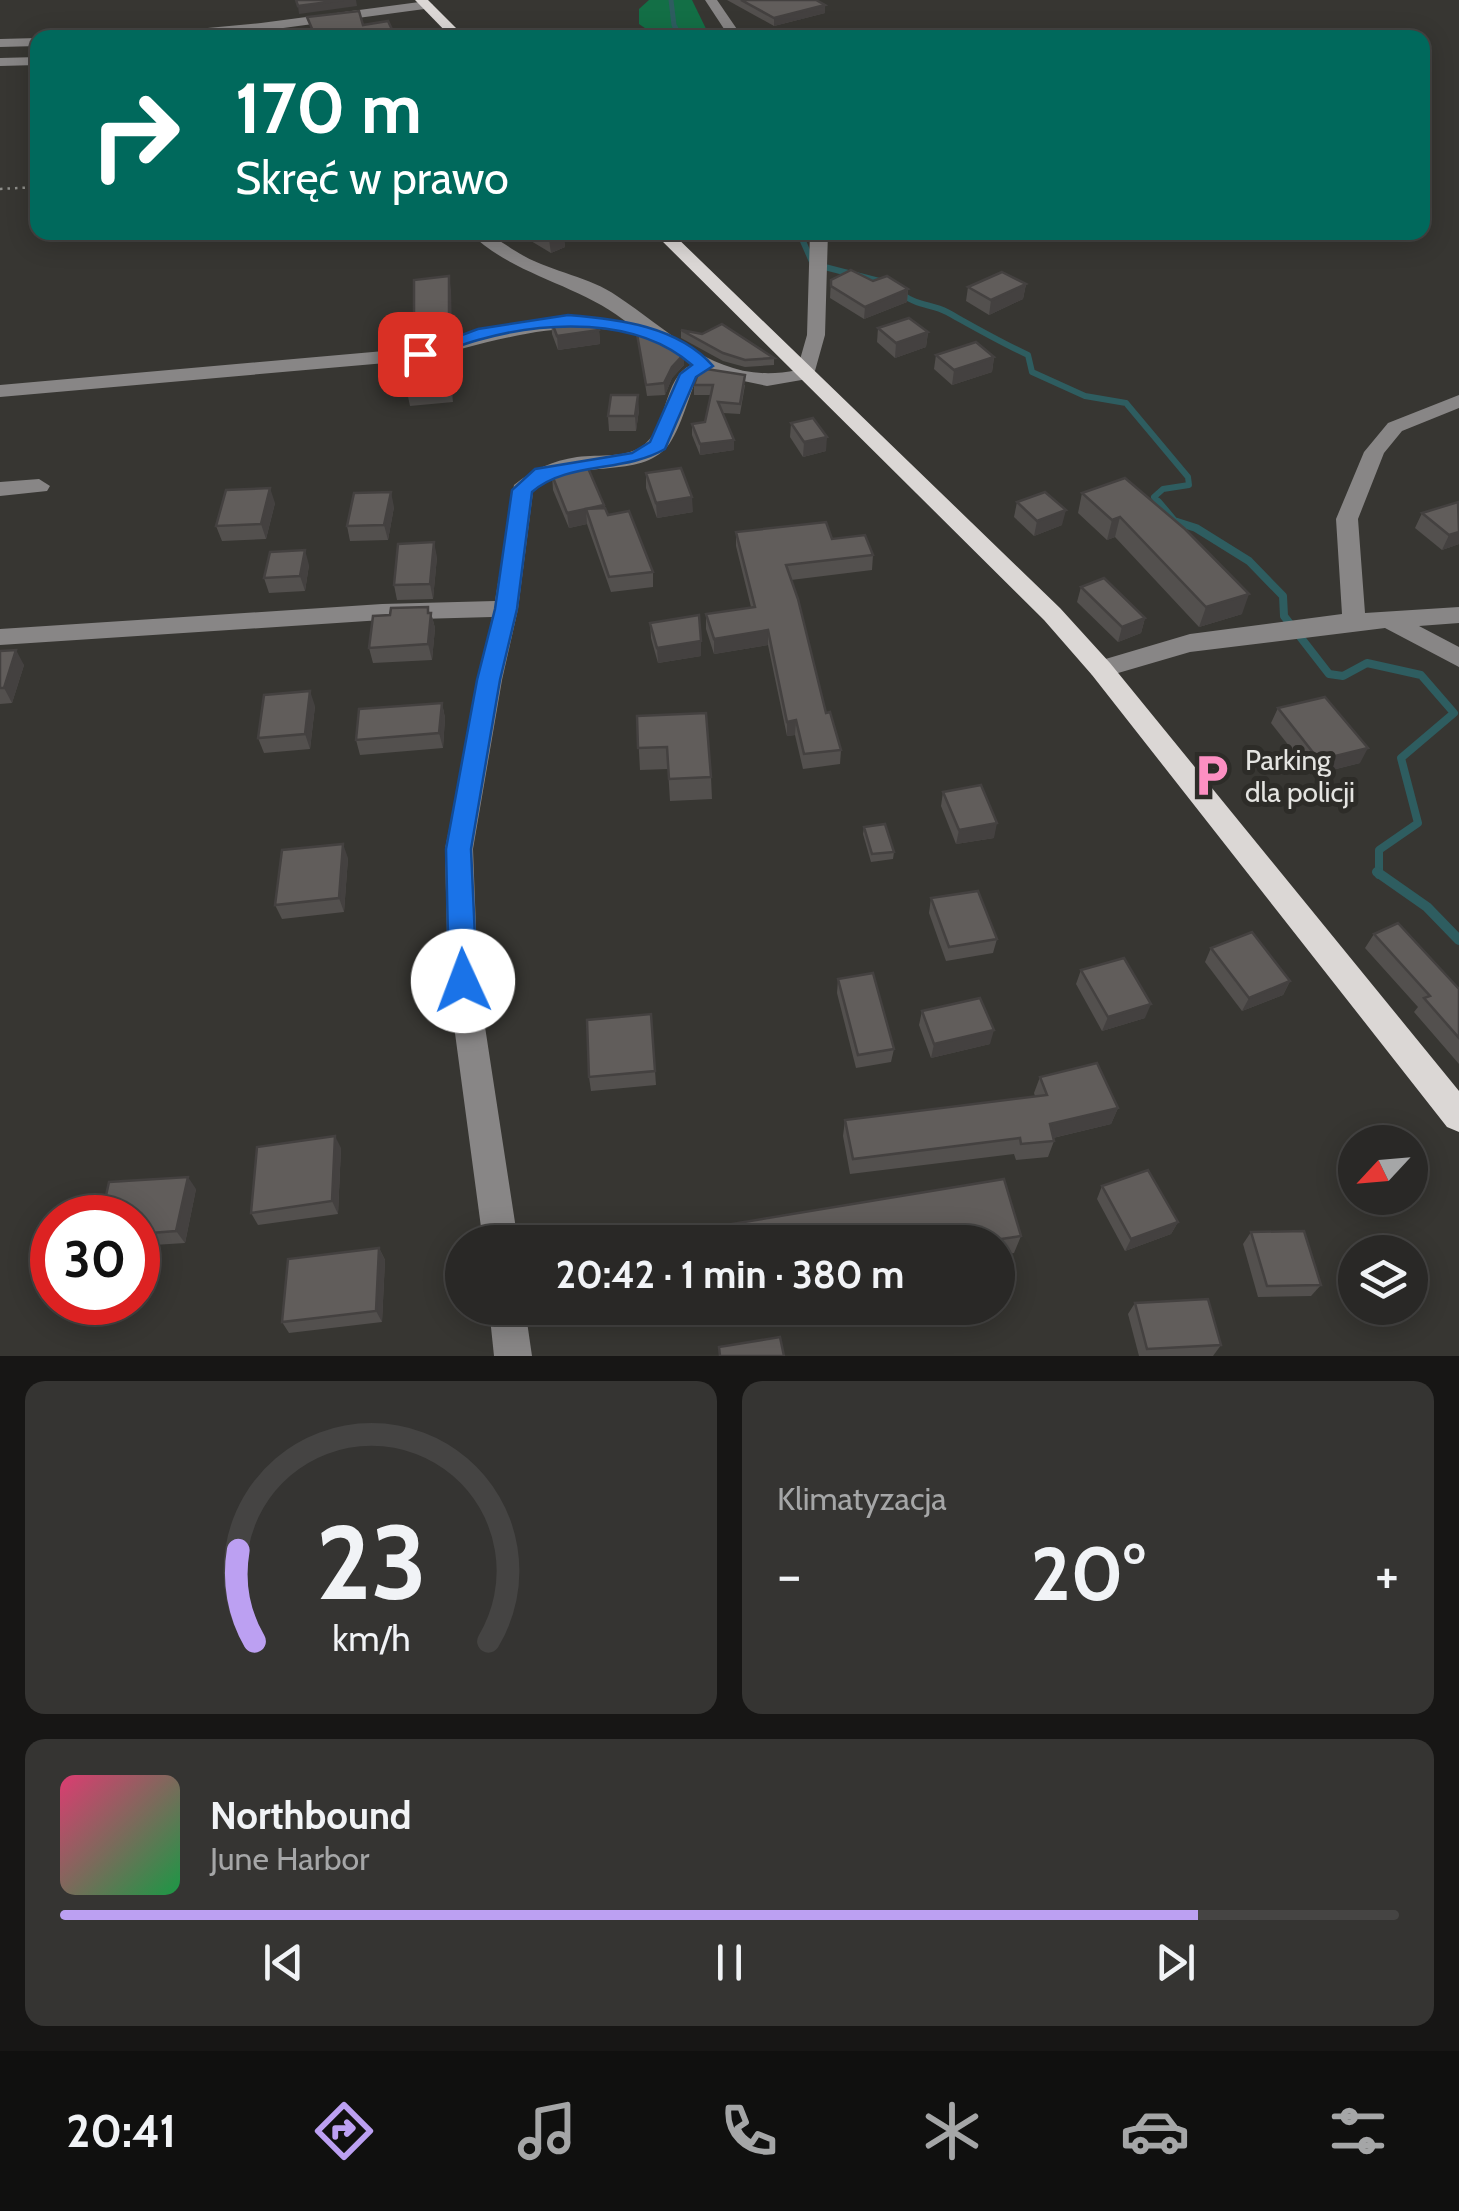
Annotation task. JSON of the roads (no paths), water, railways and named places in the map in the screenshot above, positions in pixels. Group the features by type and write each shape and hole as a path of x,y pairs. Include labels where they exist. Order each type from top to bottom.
{"main road":[{"path":"424,2 452,30"},
{"path":"669,240 1052,614 1101,669 1459,1116"}],"street":[{"path":"711,0 732,30"},
{"path":"219,30 424,2"},
{"path":"0,43 30,42"},
{"path":"0,62 30,61"},
{"path":"489,240 518,260 609,298 655,336"},
{"path":"0,391 420,354 478,334 568,320 610,324 655,336 704,366 750,380 777,381 806,374 816,336 819,240"},
{"path":"499,1225 463,981 458,849 488,680 506,609 522,490 542,473 637,458 658,445 688,374 704,366"},
{"path":"1354,622 1347,519 1374,452 1395,427 1459,401"},
{"path":"0,489 40,486"},
{"path":"0,637 382,612 506,609"},
{"path":"1101,669 1190,643 1354,622 1459,615"},
{"path":"1388,620 1459,658"},
{"path":"510,1325 513,1356"}],"waterway":[{"path":"671,0 677,30"},
{"path":"802,240 813,264 887,283"},
{"path":"902,294 947,312 1028,355 1032,372 1085,396 1126,403 1188,477 1189,485 1163,489 1154,497 1160,504"},
{"path":"1158,502 1174,521 1196,528 1249,561 1283,596 1284,616 1329,674 1343,676 1367,663 1421,675 1454,713 1401,758 1418,823 1379,850 1379,873"},
{"path":"1379,873 1427,907 1459,940"}],"place":[{"name":"Parking dla policji","path":"1212,776"}]}
